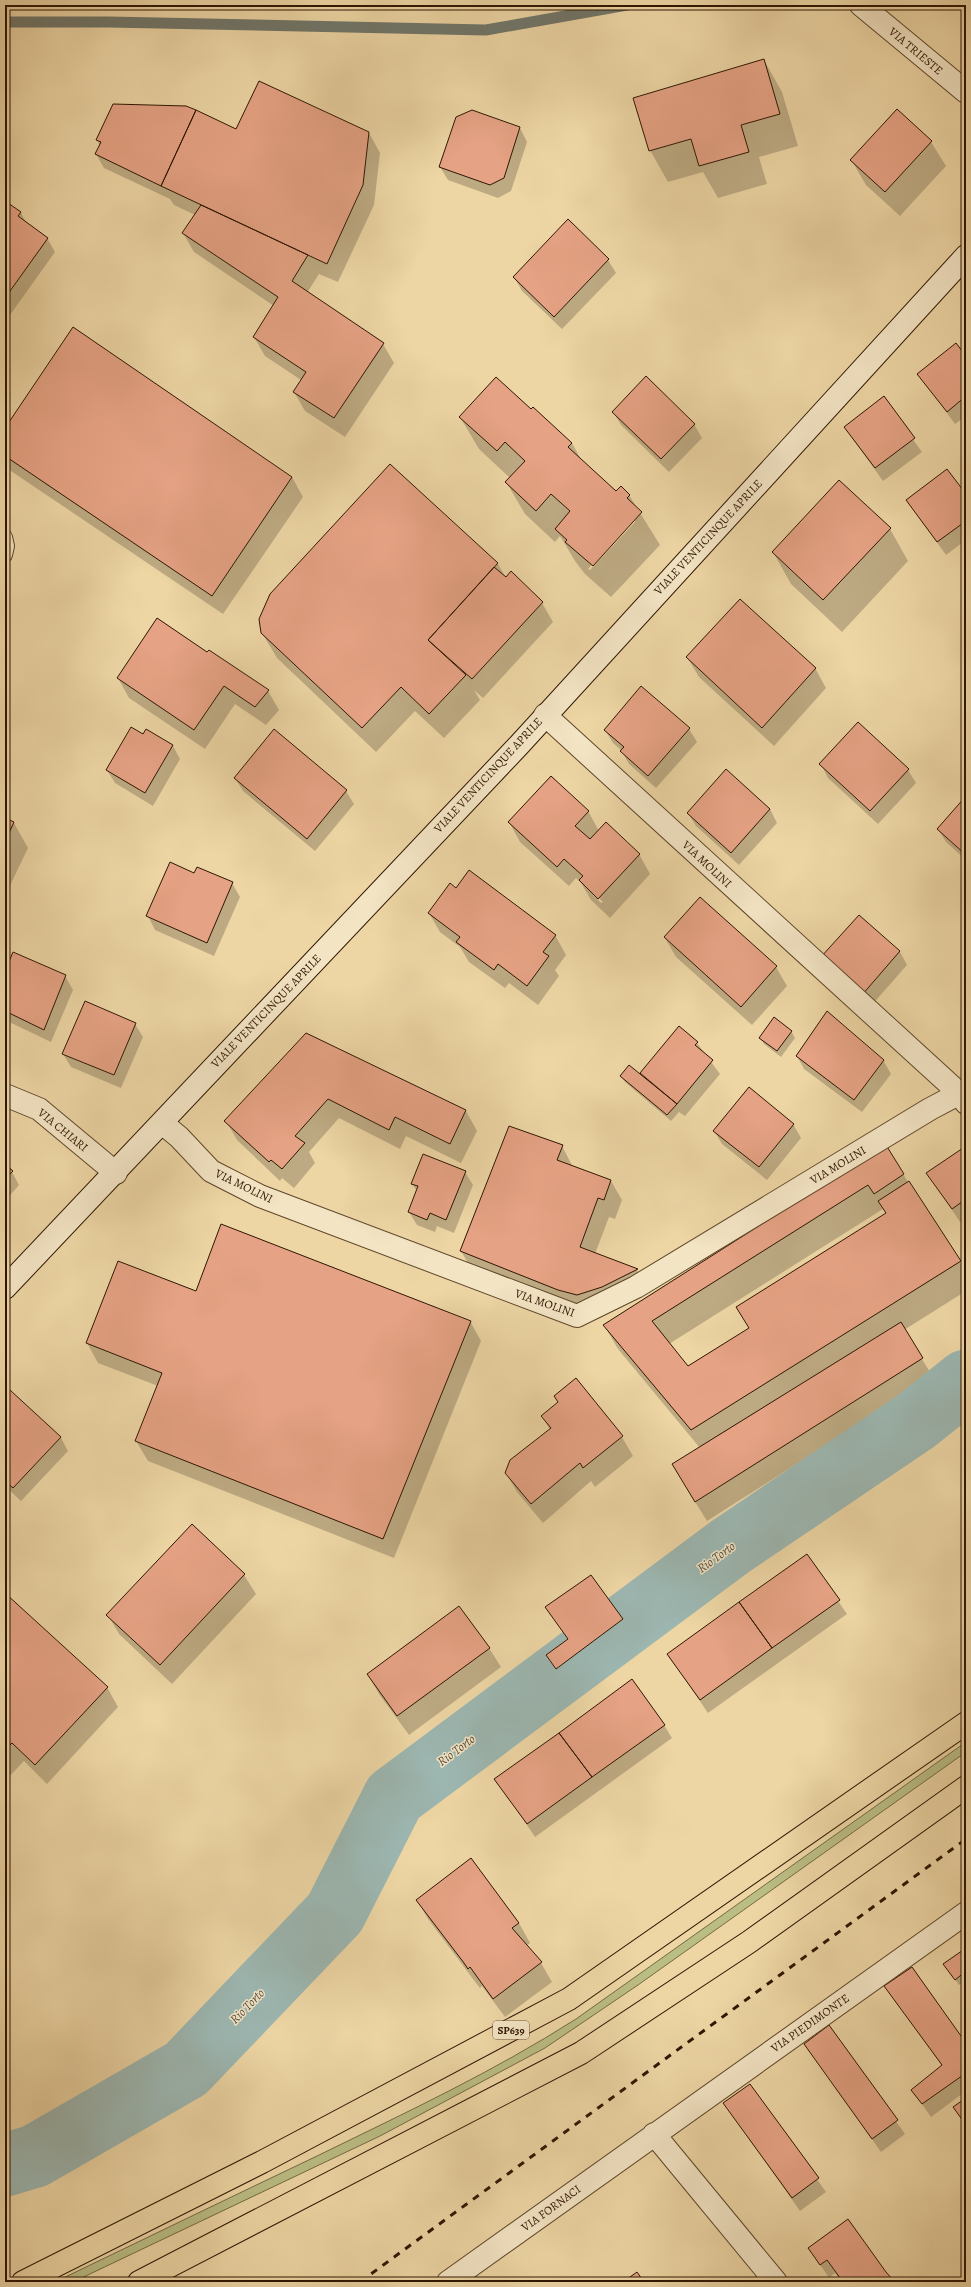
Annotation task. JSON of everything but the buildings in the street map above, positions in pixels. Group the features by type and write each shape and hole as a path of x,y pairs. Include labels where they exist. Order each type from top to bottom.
{"main road":[{"name":"SP639","path":"23,2282 262,2162 569,1999 966,1723"},
{"path":"139,2282 581,2053 749,1942 966,1787"}],"street":[{"name":"VIA TRIESTE","path":"864,7 966,92"},
{"name":"VIALE VENTICINQUE APRILE","path":"5,1288 116,1173 195,1086 545,715 966,256"},
{"name":"VIA MOLINI","path":"162,1123 179,1137 211,1171 260,1196 577,1316 636,1287 964,1095 545,715"},
{"name":"VIA CHIARI","path":"5,1095 39,1109 116,1173"},
{"name":"VIA PIEDIMONTE","path":"654,2134 966,1913"},
{"name":"VIA FORNACI","path":"448,2282 654,2134"},
{"path":"654,2134 776,2282"}],"lane":[{"path":"5,537 7,546 5,555"}],"green space":[{"path":"966,1742 966,1752 638,1985 545,2048 380,2136 73,2282 55,2282 416,2108 513,2057 576,2019"}],"waterway":[{"path":"5,22 109,22 486,30 627,5"},
{"name":"Rio Torto","path":"5,2165 35,2156 186,2069 335,1913 394,1797 731,1546 916,1421 966,1381"}],"railway":[{"path":"360,2282 966,1839"}]}
